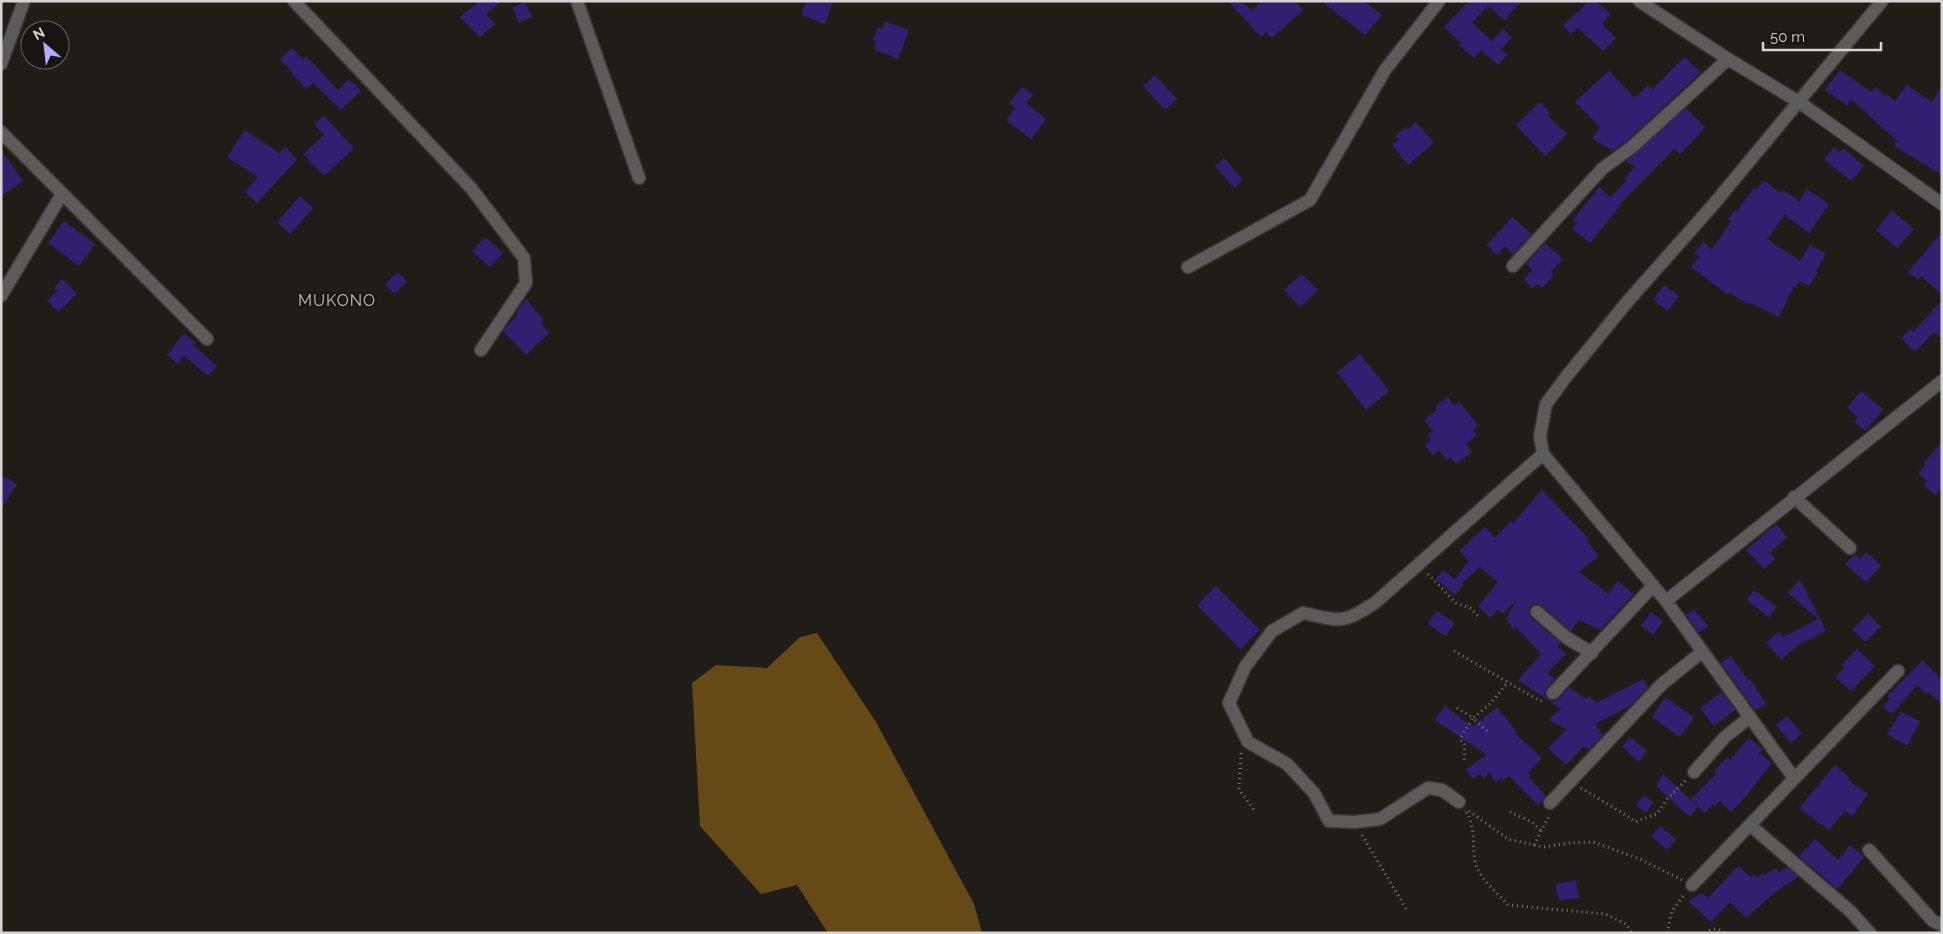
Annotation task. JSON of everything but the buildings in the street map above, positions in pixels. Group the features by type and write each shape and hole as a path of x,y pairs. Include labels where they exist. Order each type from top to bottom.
{"street":[{"path":"1,64 24,1"},
{"path":"294,1 471,188 524,258 526,283 481,350"},
{"path":"577,1 640,178"},
{"path":"1188,267 1310,200 1385,70 1439,1"},
{"path":"1638,1 1799,102 1942,204"},
{"path":"1794,778 1666,601 1543,454 1540,436 1546,404 1566,377 1628,301 1713,206 1882,1"},
{"path":"1513,266 1603,168 1632,147 1728,59"},
{"path":"1,132 207,339"},
{"path":"1,296 62,194"},
{"path":"1666,601 1794,497 1942,381"},
{"path":"1459,802 1442,790 1428,788 1380,819 1355,822 1329,821 1314,793 1287,764 1248,742 1229,703 1245,667 1272,631 1303,613 1339,621 1355,616 1376,602 1543,454"},
{"path":"1794,497 1850,548"},
{"path":"1553,693 1653,586"},
{"path":"1537,612 1567,638 1592,653"},
{"path":"1550,803 1662,684 1702,652"},
{"path":"1692,885 1898,670"},
{"path":"1694,772 1725,737 1750,717"},
{"path":"1750,825 1850,911 1870,933"},
{"path":"1869,850 1934,921 1942,925"}],"path":[{"path":"1419,564 1456,603 1470,608 1480,618"},
{"path":"1454,651 1540,701 1553,693"},
{"path":"1464,762 1465,745 1460,739 1473,718 1491,702 1508,682"},
{"path":"1457,708 1473,718 1487,731"},
{"path":"1248,742 1240,755 1239,789 1254,810"},
{"path":"1570,782 1635,822 1657,814 1668,799 1694,772"},
{"path":"1459,802 1489,827 1508,839 1543,847 1593,842 1640,859 1692,885 1672,911 1667,933"},
{"path":"1459,802 1470,817 1476,866 1490,886 1508,905 1605,914 1626,924 1632,933"},
{"path":"1534,845 1551,813 1550,803"},
{"path":"1510,812 1532,822 1542,831"},
{"path":"1355,822 1408,912"},
{"path":"1705,933 1711,929 1720,929 1724,933"}],"shaded area":[{"path":"817,633 876,722 974,904 982,933 828,933 797,885 761,894 700,826 692,683 716,665 767,668 800,637"}],"district":[{"name":"MUKONO","path":"337,300"}]}
